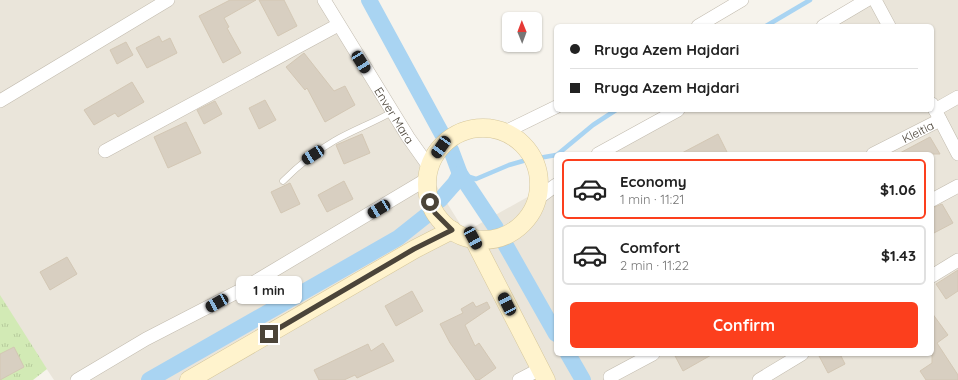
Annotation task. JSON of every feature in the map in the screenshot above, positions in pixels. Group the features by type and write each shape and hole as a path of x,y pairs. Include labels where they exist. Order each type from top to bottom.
{"street":[{"path":"0,101 168,0"},
{"name":"Enver Mara","path":"324,0 428,174"},
{"path":"701,24 742,0"},
{"path":"826,24 867,0"},
{"path":"875,0 888,24"},
{"path":"105,151 338,25"},
{"name":"Kleitia","path":"876,152 958,97"},
{"path":"505,132 554,107"},
{"path":"936,111 958,154"},
{"path":"602,152 674,112"},
{"path":"537,200 539,176 536,165 524,145 505,132 482,128 459,133 441,147 428,174 429,196 435,213 452,230 473,238 490,239 507,234 526,220 537,200 554,187"},
{"path":"77,380 146,339 241,290 428,174"},
{"path":"934,199 958,186"},
{"path":"189,380 408,253 452,230"},
{"path":"473,238 543,374 519,380"},
{"path":"934,275 958,260"},
{"path":"610,377 649,356"},
{"path":"759,380 799,356"}],"lane":[{"path":"282,181 303,162 334,141 375,122 392,112"}],"shaded area":[{"path":"0,0 321,0 465,232 554,182 554,356 934,356 934,152 606,152 676,112 934,112 934,24 831,24 873,0 958,0 958,380 54,380 0,299"}],"green space":[{"path":"0,295 47,369 33,380 0,380"}],"building":[{"path":"230,0 256,0 224,18 229,27 227,28 241,53 223,63 199,16"},
{"path":"259,0 284,0 297,26 278,36"},
{"path":"159,36 162,42 170,38 177,53 147,68 136,48"},
{"path":"126,42 133,55 117,64 110,50"},
{"path":"304,53 334,91 345,86 355,105 325,122 307,88 305,90 286,67"},
{"path":"132,82 144,102 118,117 115,113 94,125 84,110"},
{"path":"265,100 276,120 259,129 249,108"},
{"path":"215,101 222,114 204,124 197,110"},
{"path":"186,122 201,153 168,168 154,137"},
{"path":"362,134 370,153 344,164 336,145"},
{"path":"718,134 727,152 684,152"},
{"path":"930,137 940,154 934,154 934,152 902,152"},
{"path":"344,181 353,199 327,212 318,195"},
{"path":"290,183 300,204 281,213 271,192"},
{"path":"942,204 953,223 934,233 934,207"},
{"path":"67,257 77,274 50,290 40,272"},
{"path":"958,270 958,291 946,299 936,284"},
{"path":"412,291 423,311 396,326 385,306"},
{"path":"473,302 476,307 487,302 490,308 465,325 475,346 479,343 496,368 479,380 476,380 450,343 440,324 463,313 461,309"},
{"path":"934,316 948,335 937,343 958,375 958,380 926,380 920,371 932,363 932,356 934,356"},
{"path":"383,343 394,361 357,378 355,375 344,380 319,380 314,370 368,344 371,351"},
{"path":"14,347 24,367 0,380 0,354"},
{"path":"675,356 709,356 683,371"},
{"path":"819,356 841,356 845,364 828,373"}],"waterway":[{"path":"369,0 442,134"},
{"path":"769,24 810,0"},
{"path":"560,152 593,125 613,112"},
{"path":"451,150 460,174 496,228"},
{"path":"539,158 554,155"},
{"path":"460,174 476,179 509,165 523,161"},
{"path":"440,200 455,183 460,174"},
{"path":"149,380 398,238 427,215"},
{"path":"505,244 554,330"},
{"path":"569,356 583,380"}],"route":[{"path":"269,334 414,249 452,230 435,213 430,202"}]}
